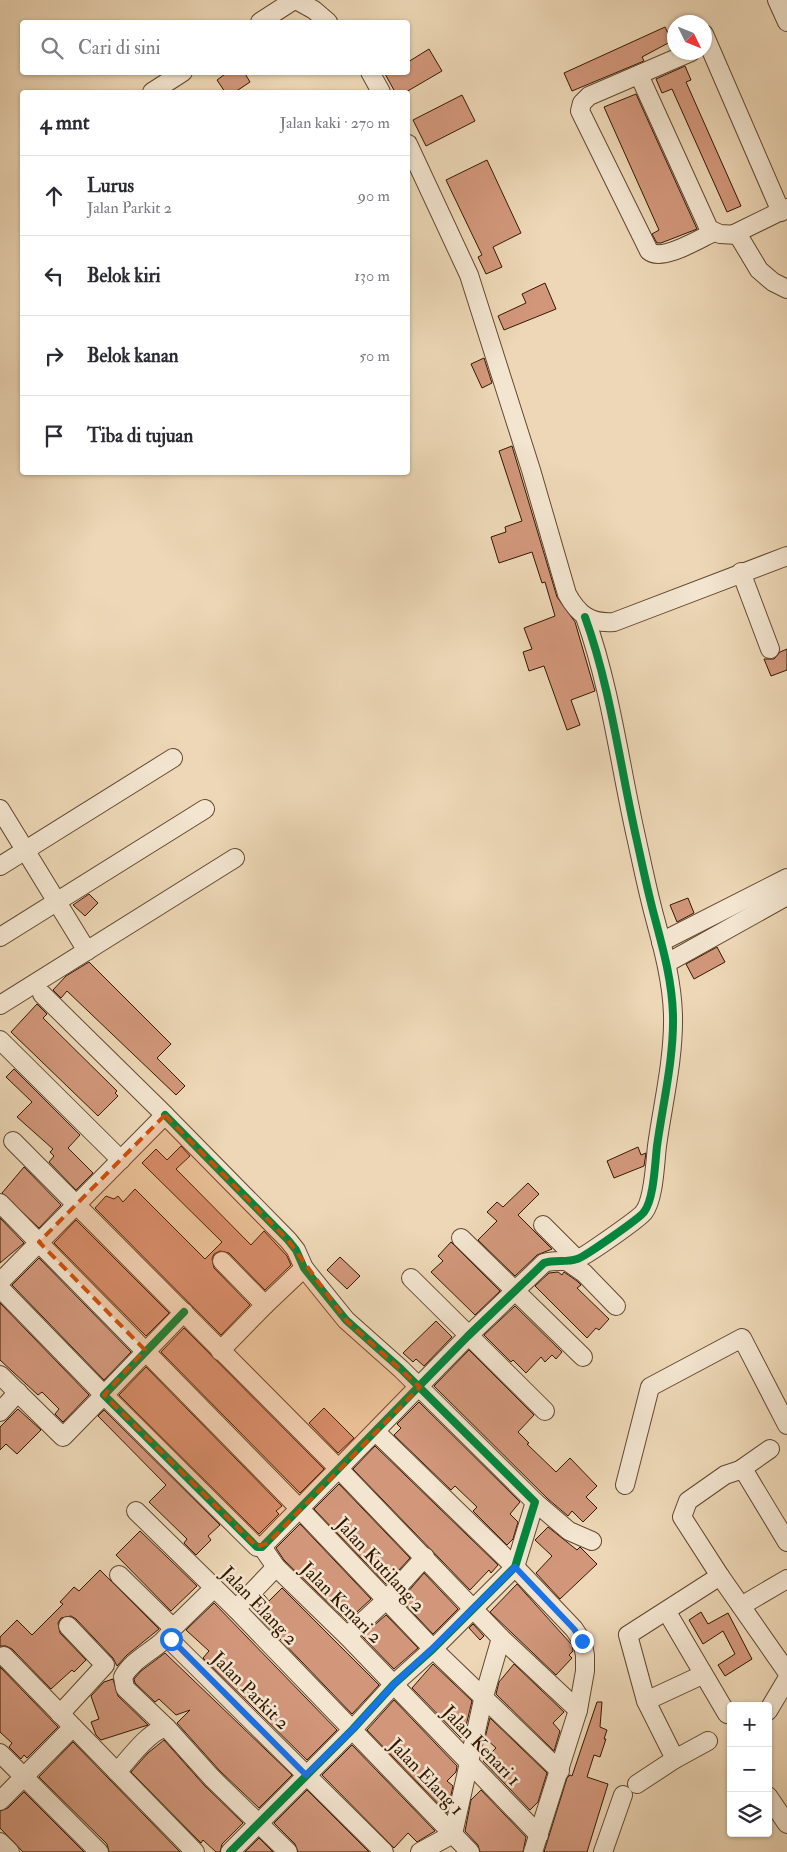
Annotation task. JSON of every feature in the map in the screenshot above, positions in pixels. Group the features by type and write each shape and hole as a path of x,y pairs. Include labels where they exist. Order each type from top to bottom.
{"street":[{"path":"263,20 295,0 314,10 326,20"},
{"path":"777,0 787,22"},
{"path":"712,55 784,210 734,234"},
{"path":"673,60 590,96 582,103 580,111 649,251 657,256 666,254 714,232 734,234 743,240 759,270 772,282 787,289"},
{"path":"155,90 178,75"},
{"path":"372,75 380,90"},
{"path":"639,75 705,220 714,232"},
{"path":"410,148 469,275 531,470 567,594 578,612 585,617 604,623 614,622 787,556"},
{"path":"741,572 770,649"},
{"path":"262,1547 468,1336 544,1263 550,1261 573,1261 586,1256 600,1243 637,1220 648,1205 672,1039 672,1003 667,963 596,649 585,617"},
{"path":"0,866 173,758"},
{"path":"0,809 87,951"},
{"path":"0,937 205,809"},
{"path":"0,1005 236,858"},
{"path":"661,942 787,878"},
{"path":"667,963 787,896"},
{"path":"42,994 288,1240 296,1250 304,1268 346,1320 420,1387 535,1502 569,1531 592,1541"},
{"path":"0,1040 121,1160"},
{"path":"0,1282 165,1115"},
{"path":"6,1142 77,1204 220,1351 339,1469 501,1638 578,1710"},
{"name":"Jalan Kutilang 2","path":"0,1203 299,1508 432,1649 483,1700 560,1770"},
{"path":"543,1225 573,1261 616,1306"},
{"path":"461,1238 583,1357"},
{"path":"222,1261 265,1305"},
{"path":"220,1351 304,1268"},
{"path":"411,1278 545,1411"},
{"name":"Jalan Kenari 2","path":"0,1288 198,1489 257,1547 262,1547 276,1567 394,1684"},
{"path":"0,1375 63,1437 145,1350 184,1312"},
{"path":"625,1485 650,1387 742,1338 787,1425"},
{"path":"0,1412 18,1392"},
{"path":"376,1432 515,1567 574,1629 582,1641 585,1671 578,1710 540,1835 533,1852"},
{"path":"770,1449 740,1470 726,1475 688,1501 682,1517 740,1606 786,1683 772,1705"},
{"path":"740,1470 746,1474 787,1542"},
{"path":"230,1852 353,1729 394,1684 515,1567 535,1502"},
{"name":"Jalan Elang 2","path":"136,1511 236,1609 353,1729"},
{"path":"347,1636 385,1601 424,1557"},
{"path":"236,1609 276,1567"},
{"name":"Jalan Parkit 2","path":"119,1575 171,1631 174,1644 384,1852"},
{"path":"675,1759 646,1701 628,1635 667,1612 720,1576"},
{"path":"740,1606 787,1579"},
{"path":"214,1588 171,1631 125,1672 122,1680 125,1688 167,1728 212,1778 288,1852"},
{"path":"667,1612 702,1675 727,1712"},
{"path":"60,1714 105,1665 68,1626"},
{"path":"420,1852 453,1834 483,1700 501,1638"},
{"path":"4,1656 195,1852"},
{"path":"646,1701 702,1675"},
{"name":"Jalan Kenari 1","path":"394,1684 540,1835"},
{"path":"0,1801 73,1727"},
{"path":"117,1772 151,1735 162,1728 167,1728"},
{"name":"Jalan Elang 1","path":"353,1729 470,1852"},
{"path":"637,1784 675,1759 708,1741"},
{"path":"0,1753 99,1852"},
{"path":"603,1852 623,1795"},
{"path":"772,1802 787,1824"},
{"path":"0,1842 10,1852"}],"highlighted area":[{"path":"165,1115 288,1240 346,1320 420,1387 268,1543 257,1547 104,1395 145,1350 39,1242"}],"building":[{"path":"665,27 667,31 667,44 642,57 644,61 572,91 564,73"},
{"path":"429,49 442,71 409,90 394,90 386,75 410,75 410,61"},
{"path":"685,66 691,80 686,82 741,206 727,212 672,89 662,93 656,79"},
{"path":"224,75 246,75 250,82 238,90 224,90 217,80"},
{"path":"636,94 697,229 661,243 657,243 652,234 659,230 604,107"},
{"path":"462,95 475,121 426,146 413,120"},
{"path":"487,160 521,233 493,247 502,267 486,274 478,257 482,255 446,180"},
{"path":"545,283 556,309 504,330 498,316 526,303 522,294"},
{"path":"484,358 492,383 482,388 471,364"},
{"path":"512,446 557,597 575,622 595,691 571,700 580,725 567,730 544,666 529,671 523,652 532,649 524,628 555,616 545,582 542,583 532,552 499,563 491,537 506,532 505,527 522,521 499,451"},
{"path":"787,649 787,670 771,676 764,659 774,659 780,652"},
{"path":"89,894 98,903 85,916 73,905"},
{"path":"688,898 694,913 677,922 670,905"},
{"path":"717,947 725,962 694,979 686,964"},
{"path":"89,962 171,1044 157,1058 185,1086 176,1095 67,991 61,998 53,990 66,976"},
{"path":"37,1004 47,1014 43,1018 117,1091 115,1093 118,1096 98,1116 11,1032"},
{"path":"14,1069 80,1135 68,1148 93,1173 76,1190 49,1162 54,1156 50,1152 53,1149 17,1117 32,1102 6,1077"},
{"path":"181,1146 190,1156 176,1169 251,1245 264,1231 287,1256 291,1265 265,1290 229,1253 220,1251 214,1254 212,1259 214,1268 250,1305 221,1335 95,1208 106,1196 114,1199 118,1196 123,1202 135,1189 205,1259 222,1242 142,1163 156,1149 167,1160"},
{"path":"638,1147 641,1155 646,1153 644,1166 614,1178 607,1161"},
{"path":"24,1167 61,1205 39,1228 2,1193"},
{"path":"528,1183 539,1194 518,1215 552,1249 537,1255 515,1276 478,1240 497,1221 487,1212 497,1202 503,1207"},
{"path":"0,1218 24,1243 0,1263"},
{"path":"76,1220 169,1313 146,1336 54,1243"},
{"path":"451,1242 500,1291 475,1315 431,1272 443,1261 438,1256"},
{"path":"340,1257 360,1276 347,1289 327,1270"},
{"path":"39,1258 131,1352 104,1380 12,1285"},
{"path":"558,1272 562,1275 564,1272 577,1281 581,1285 577,1288 609,1319 599,1330 596,1328 587,1338 535,1286 549,1273"},
{"path":"0,1303 89,1395 63,1422 55,1414 59,1409 42,1392 38,1395 0,1360"},
{"path":"515,1306 562,1352 556,1359 552,1355 545,1362 541,1357 526,1373 513,1360 511,1362 484,1335"},
{"path":"436,1321 452,1337 424,1366 416,1359 413,1362 403,1353"},
{"path":"184,1328 324,1469 300,1493 161,1352"},
{"path":"469,1350 534,1415 518,1432 529,1443 527,1444 556,1472 570,1458 597,1486 586,1497 597,1508 583,1522 572,1511 568,1516 548,1499 434,1386"},
{"path":"146,1367 282,1506 276,1511 279,1514 259,1534 119,1395"},
{"path":"419,1402 520,1502 510,1514 518,1522 513,1539 507,1545 473,1511 477,1507 455,1486 451,1490 394,1435 401,1428 397,1424"},
{"path":"324,1408 354,1438 338,1453 309,1423"},
{"path":"18,1409 41,1430 17,1454 6,1444 0,1450 0,1427"},
{"path":"104,1410 220,1525 208,1536 211,1540 196,1555 184,1543 187,1539 149,1502 166,1485 98,1416"},
{"path":"375,1446 498,1565 491,1573 489,1570 470,1590 353,1469"},
{"path":"339,1484 410,1558 386,1584 314,1509"},
{"path":"300,1524 371,1599 347,1621 284,1560 276,1548"},
{"path":"548,1527 577,1550 580,1547 597,1564 560,1599 536,1573 552,1556 535,1540"},
{"path":"140,1531 197,1586 171,1611 116,1555"},
{"path":"100,1570 159,1629 127,1655 117,1666 113,1658 76,1619 71,1616 61,1618 58,1623 60,1633 86,1660 74,1672 72,1670 51,1689 12,1649 0,1646 0,1637 17,1620 32,1635 63,1604 60,1602 74,1587 79,1591"},
{"path":"424,1573 458,1609 433,1634 401,1600"},
{"path":"517,1584 572,1645 573,1651 569,1655 572,1658 556,1675 490,1612"},
{"path":"282,1588 379,1685 352,1714 251,1609 264,1595 269,1601"},
{"path":"214,1603 337,1730 307,1760 203,1658 209,1651 186,1630"},
{"path":"701,1612 708,1624 728,1613 752,1659 725,1676 718,1665 735,1654 723,1631 703,1644 689,1620"},
{"path":"386,1615 418,1648 394,1669 362,1636"},
{"path":"473,1624 484,1636 480,1640 469,1628"},
{"path":"165,1653 292,1775 259,1808 220,1771 177,1723 190,1710 176,1715 159,1699 155,1702 135,1683 134,1679 141,1671"},
{"path":"433,1664 472,1701 464,1734 461,1738 412,1688"},
{"path":"514,1664 564,1712 553,1723 560,1731 554,1751 496,1694 499,1682"},
{"path":"0,1667 58,1727 27,1758 24,1755 21,1759 9,1747 12,1743 0,1732"},
{"path":"113,1679 118,1696 148,1725 101,1740 96,1735 91,1722 99,1719 91,1696 104,1682"},
{"path":"394,1700 457,1766 456,1772 447,1781 453,1786 447,1813 367,1730"},
{"path":"597,1702 602,1702 600,1727 607,1730 604,1739 606,1739 600,1757 594,1755 587,1777 608,1784 587,1852 544,1852 567,1778 570,1775 572,1776"},
{"path":"490,1718 547,1773 538,1802 530,1810 483,1761 496,1748 485,1738"},
{"path":"164,1740 204,1785 243,1823 222,1844 220,1852 216,1852 203,1840 201,1843 131,1772 148,1753"},
{"path":"73,1742 180,1852 109,1852 107,1844 39,1777"},
{"path":"352,1745 435,1831 417,1842 408,1833 394,1848 322,1775"},
{"path":"307,1790 369,1852 298,1852 295,1844 274,1823"},
{"path":"481,1790 526,1837 523,1852 480,1852 478,1845 465,1831 471,1800"},
{"path":"24,1792 84,1852 23,1852 0,1828 0,1811 8,1808"},
{"path":"259,1838 273,1852 245,1852"}],"cycle path":[{"path":"184,1312 104,1395 257,1547 262,1547 468,1336 544,1263 573,1260 581,1257 623,1229 644,1212 652,1190 670,1064 673,1031 671,988 631,813 602,672 585,617"},
{"path":"165,1115 288,1240 296,1250 304,1268 346,1320 401,1369 535,1502 515,1567 433,1649 394,1684 353,1729 230,1852"}],"route":[{"path":"171,1639 306,1775 353,1729 394,1684 515,1567 574,1629 582,1641"}]}
